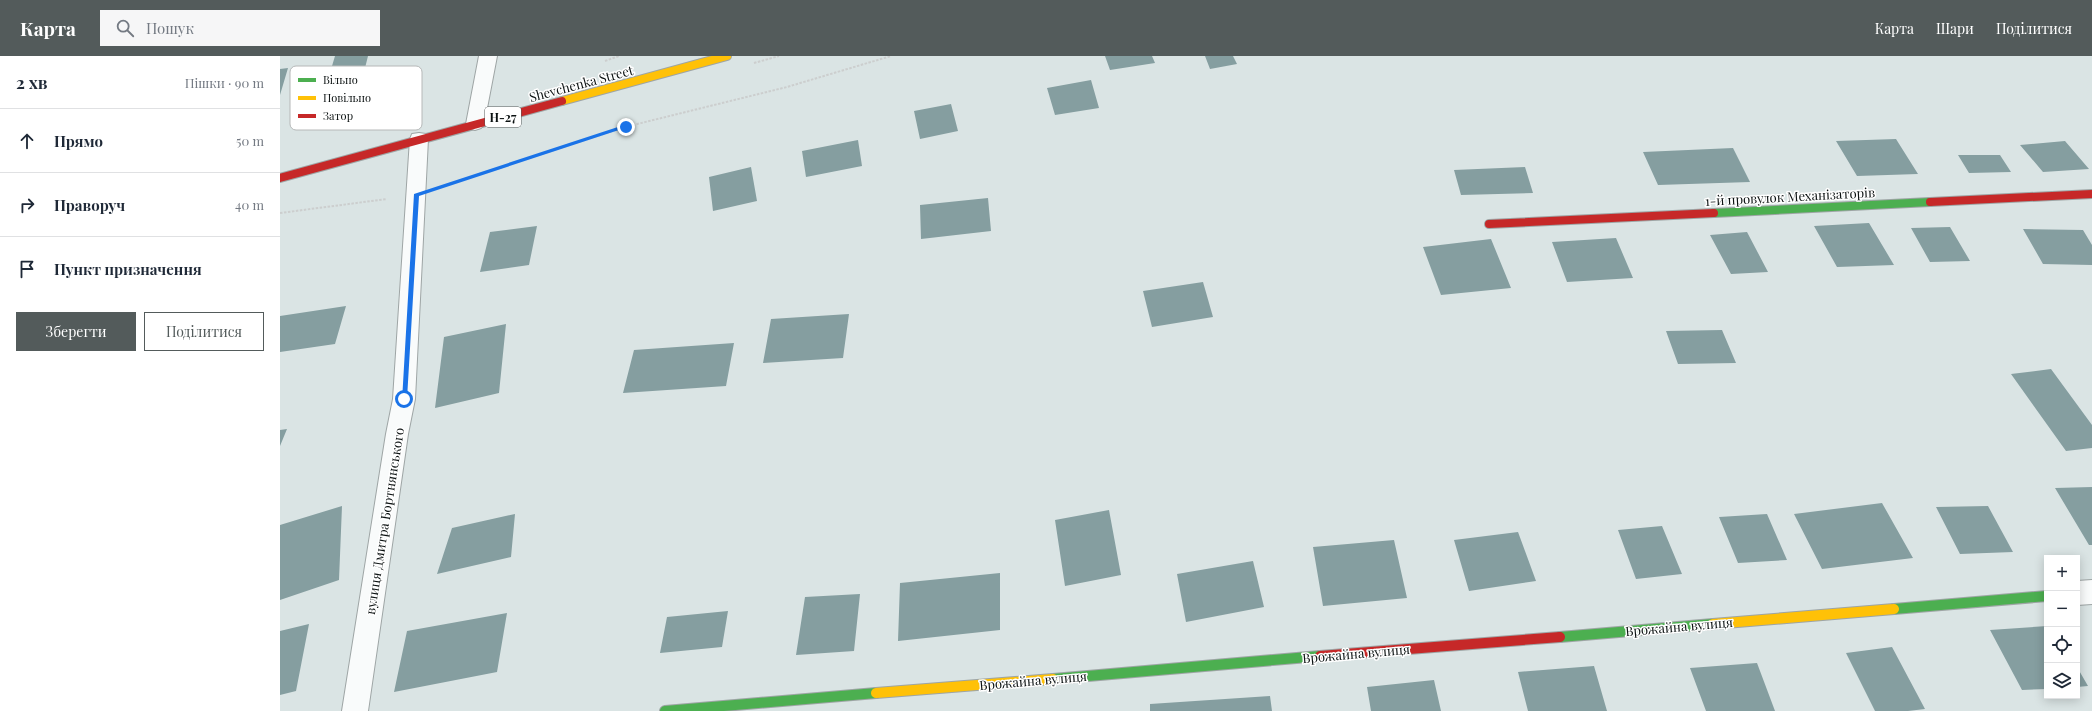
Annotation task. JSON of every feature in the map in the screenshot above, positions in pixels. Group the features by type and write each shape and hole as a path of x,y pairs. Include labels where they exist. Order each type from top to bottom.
{"street":[{"path":"475,124 488,56"},
{"name":"Shevchenka Street","path":"280,178 727,56"},
{"name":"вулиця Дмитра Бортнянського","path":"355,711 396,434 404,399 419,139"},
{"name":"1-й провулок Механізаторів","path":"1489,224 2092,194"},
{"path":"2080,593 2092,592"},
{"name":"Врожайна вулиця","path":"665,711 2044,596"}],"path":[{"path":"280,213 416,195 626,127 787,87 891,56"}],"building":[{"path":"335,56 368,56 366,66 332,66"},
{"path":"1105,56 1152,56 1155,63 1110,70"},
{"path":"1205,56 1233,56 1237,64 1210,69"},
{"path":"288,68 280,95 280,69"},
{"path":"1091,80 1099,108 1055,115 1047,88"},
{"path":"951,104 958,131 920,139 914,111"},
{"path":"1896,139 1918,174 1857,176 1836,141"},
{"path":"858,140 862,166 806,177 802,151"},
{"path":"2065,141 2089,169 2043,172 2020,145"},
{"path":"1733,148 1750,182 1658,185 1643,152"},
{"path":"1958,155 2000,155 2011,172 1969,173"},
{"path":"751,167 757,201 713,211 709,177"},
{"path":"1525,167 1533,193 1461,195 1454,170"},
{"path":"988,198 991,231 921,239 920,205"},
{"path":"1869,223 1894,265 1837,267 1814,226"},
{"path":"537,226 529,265 480,272 490,232"},
{"path":"1950,227 1970,261 1930,262 1911,228"},
{"path":"2023,229 2083,230 2092,245 2092,265 2043,264"},
{"path":"1747,232 1768,272 1731,274 1710,235"},
{"path":"1616,238 1633,278 1567,282 1552,242"},
{"path":"1491,239 1511,288 1441,295 1423,247"},
{"path":"1203,282 1213,317 1152,327 1143,291"},
{"path":"346,306 335,344 280,352 280,316"},
{"path":"849,314 843,358 763,363 771,319"},
{"path":"506,324 499,393 435,408 444,337"},
{"path":"1722,330 1736,363 1678,364 1666,331"},
{"path":"734,343 726,386 623,393 634,350"},
{"path":"2051,369 2092,425 2092,448 2066,451 2011,374"},
{"path":"287,429 280,446 280,430"},
{"path":"2092,487 2092,545 2089,545 2055,488"},
{"path":"1882,503 1913,558 1822,569 1794,514"},
{"path":"342,506 339,580 280,600 280,525"},
{"path":"1988,506 2013,552 1960,554 1936,507"},
{"path":"1109,510 1121,575 1065,586 1055,520"},
{"path":"515,514 511,557 437,574 452,528"},
{"path":"1767,514 1787,560 1738,563 1719,517"},
{"path":"1662,526 1682,574 1636,579 1618,530"},
{"path":"1518,532 1536,581 1469,591 1454,540"},
{"path":"1394,540 1407,598 1323,606 1313,547"},
{"path":"1253,561 1264,607 1186,622 1177,574"},
{"path":"1000,573 1000,630 898,641 900,583"},
{"path":"860,594 854,651 796,655 805,597"},
{"path":"728,611 722,647 660,653 667,617"},
{"path":"507,613 497,672 394,692 407,631"},
{"path":"309,624 296,691 280,695 280,631"},
{"path":"2044,626 2044,689 2022,690 1990,630"},
{"path":"1892,647 1925,709 1908,711 1875,711 1846,653"},
{"path":"1757,663 1775,711 1706,711 1690,668"},
{"path":"1594,666 1607,711 1528,711 1518,672"},
{"path":"2080,672 2088,686 2080,687"},
{"path":"1434,680 1441,711 1371,711 1367,687"},
{"path":"1270,696 1272,711 1150,711 1150,704"}],"traffic: fast":[{"path":"1714,213 1930,202"},
{"path":"1894,609 2044,596"},
{"path":"1560,637 1713,624"},
{"path":"1053,679 1320,656"},
{"path":"665,711 876,693"}],"traffic: slow":[{"path":"562,101 727,56"},
{"path":"1713,624 1894,609"},
{"path":"876,693 1053,679"}],"traffic: jam":[{"path":"280,178 562,101"},
{"path":"1930,202 2092,194"},
{"path":"1489,224 1714,213"},
{"path":"1320,656 1560,637"}],"route":[{"path":"404,399 416,195 626,127"}]}
